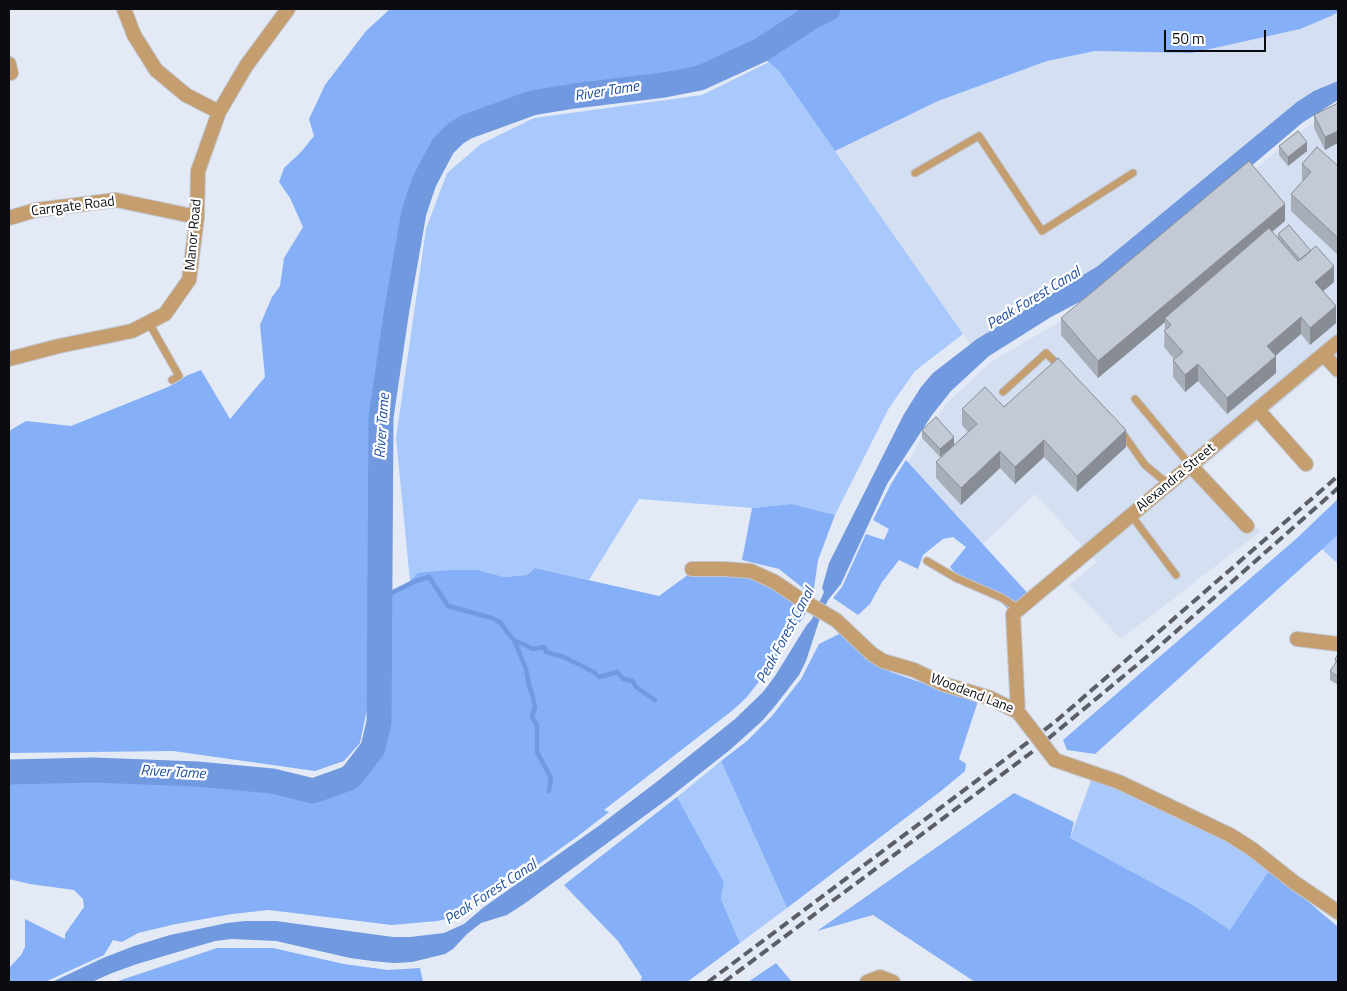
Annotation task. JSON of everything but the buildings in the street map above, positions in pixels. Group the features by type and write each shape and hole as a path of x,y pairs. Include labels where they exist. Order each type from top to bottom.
{"street":[{"path":"124,9 134,34 156,70 186,94 219,112"},
{"name":"Manor Road","path":"9,359 59,346 132,332 165,314 189,280 197,217 198,171 219,112 246,66 288,9"},
{"name":"Carrgate Road","path":"9,218 36,210 116,200 197,217"},
{"name":"Alexandra Street","path":"1016,612 1338,342"},
{"path":"1324,355 1338,370"},
{"path":"1258,410 1306,464"},
{"path":"1191,466 1247,526"},
{"name":"Woodend Lane","path":"692,569 724,568 750,571 775,582 807,604 836,620 872,654 883,661 914,670 943,684 990,698 1018,712 1055,760 1120,782 1230,835 1338,912"},
{"path":"1016,612 1018,712"},
{"path":"1297,639 1338,644"},
{"path":"867,982 880,977 893,982"}],"lane":[{"path":"915,173 978,136 1042,230 1133,173"},
{"path":"149,323 179,376 172,380"},
{"path":"1003,392 1046,353 1066,374"},
{"path":"1135,399 1191,466"},
{"path":"1114,423 1145,465 1168,485"},
{"path":"1131,516 1176,575"},
{"path":"927,561 956,578 1002,598 1016,612"}],"shaded area":[{"path":"390,9 1338,9 1338,12 1300,29 1192,53 1095,51 1047,61 938,101 835,151 779,71 757,52 700,78 664,85 532,103 466,127 455,134 443,146 435,159 420,194 414,212 397,309 381,417 380,477 371,474 368,704 360,743 344,761 315,771 173,751 9,753 9,431 26,421 71,426 168,387 188,375 201,370 230,419 265,377 260,325 272,297 280,286 284,258 303,227 290,198 279,182 284,168 314,136 309,119 325,85 366,31"},
{"path":"1338,12 1338,89 1215,185 977,354 835,151 938,101 1047,61 1095,51 1192,53 1300,29"},
{"path":"769,62 779,71 963,334 915,371 889,408 835,515 792,504 752,508 639,499 589,580 535,568 527,575 504,577 478,570 410,581 396,438 426,229 447,173 481,144 534,118 702,95"},
{"path":"1338,81 1338,100 1302,123 1243,173 1087,298 1051,317 989,356 951,391 932,415 887,484 841,584 828,600 799,675 775,706 762,721 731,749 669,798 524,904 507,915 481,923 445,954 412,962 372,961 350,958 276,941 232,939 215,941 137,964 92,982 52,982 134,946 170,935 227,923 276,921 393,937 444,933 464,924 484,907 600,825 659,780 735,719 763,692 812,619 824,592 822,588 829,563 904,414 921,387 933,373 977,339 1098,266 1297,102 1314,91"},
{"path":"1338,107 1338,354 1202,468 1261,531 1121,639 1069,585 1097,562 1035,494 983,544 908,462 922,437 948,402 991,362 1098,299 1301,131"},
{"path":"906,460 1032,598 1013,614 1003,604 957,575 950,567 966,547 953,537 943,539 923,555 918,569 899,560 882,582 870,604 858,615 833,598 842,587 866,534 884,540 889,529 873,520 891,484"},
{"path":"1338,499 1338,535 1095,754 1067,750 1063,740 1296,539"},
{"path":"792,504 835,515 818,560 813,596 779,569 742,560 752,508"},
{"path":"1338,535 1338,564 1322,549"},
{"path":"535,568 659,596 696,569 740,570 800,599 797,606 806,613 767,671 747,697 733,710 604,810 609,812 578,836 532,869 524,863 451,918 392,925 269,910 232,914 138,933 122,942 113,940 104,955 45,982 9,982 9,968 21,955 25,947 25,919 65,939 65,934 84,907 83,899 74,890 9,879 9,772 94,770 197,774 272,781 313,791 349,778 373,748 379,722 380,596 410,581 418,573 478,570 504,577 527,575"},
{"path":"841,633 866,659 891,672 942,690 980,695 959,759 966,764 965,771 787,908 721,761 747,741 772,716 801,679 819,644"},
{"path":"721,761 787,908 740,943 721,899 724,882 677,797"},
{"path":"1092,778 1190,821 1235,845 1270,869 1230,930 1193,905 1070,838"},
{"path":"1014,793 1074,822 1070,838 1193,905 1230,930 1270,869 1338,927 1338,982 975,982 873,915 817,931"},
{"path":"677,797 724,882 721,899 740,943 687,982 640,982 642,977 618,941 564,885"},
{"path":"217,948 273,948 344,964 388,970 420,968 423,982 115,982"},
{"path":"776,963 792,982 748,982"}],"waterway":[{"name":"River Tame","path":"9,772 94,770 197,774 272,781 313,791 349,778 373,748 379,722 381,417 397,309 414,212 424,182 443,146 455,134 466,127 532,103 664,85 700,78 761,50 813,16 828,9"},
{"path":"380,599 416,581 429,577 448,606 492,618 501,623 514,640 533,649 545,647 546,652 564,657 594,672 599,677 617,672 623,679 633,681 636,687 655,700"},
{"path":"514,640 526,669 532,694 535,707 532,717 537,725 537,752 551,778 549,791"}],"railway":[{"path":"708,982 1055,722 1338,476"},
{"path":"724,982 1032,752 1155,650 1338,488"}],"water label":[{"name":"Peak Forest Canal","path":"1034,299"},
{"name":"Peak Forest Canal","path":"786,636"},
{"name":"Peak Forest Canal","path":"491,893"}]}
